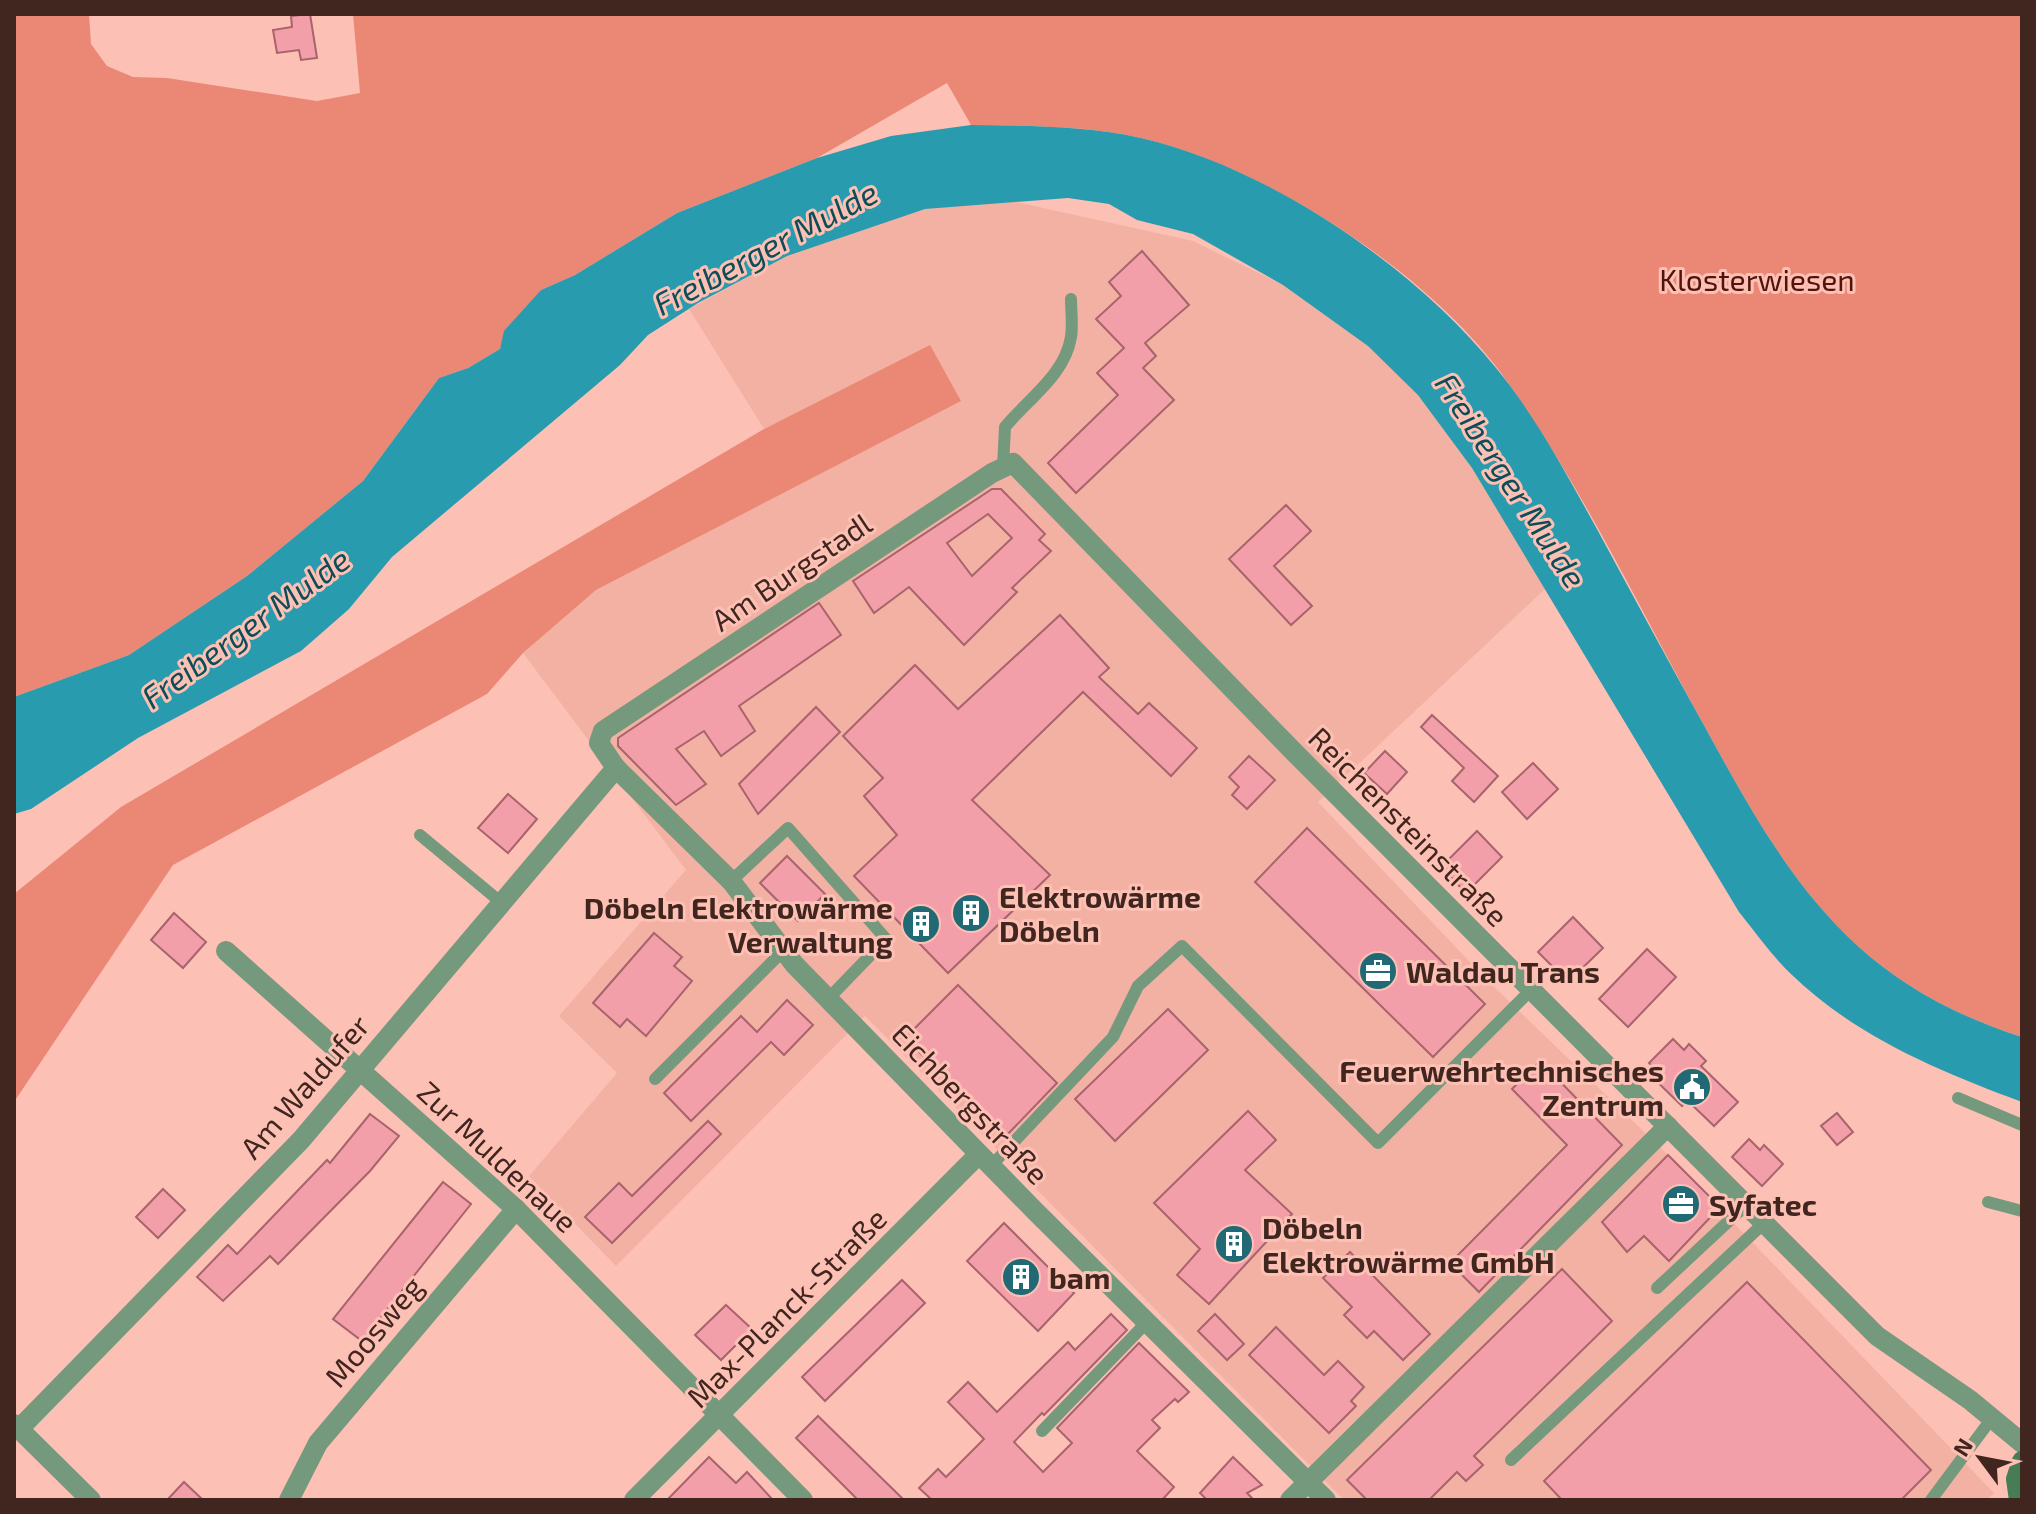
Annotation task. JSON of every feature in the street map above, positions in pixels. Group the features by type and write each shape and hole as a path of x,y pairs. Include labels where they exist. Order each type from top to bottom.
{"main road":[{"path":"2019,1500 2016,1479 2022,1461"}],"street":[{"name":"Am Burgstadl","path":"603,731 1008,465"},
{"name":"Reichensteinstraße","path":"1008,465 1877,1336 2022,1443"},
{"name":"Eichbergstraße","path":"603,731 599,743 616,768 731,881 783,951 828,999 1326,1500"},
{"name":"Am Waldufer","path":"16,1426 301,1140 616,768"},
{"name":"Zur Muldenaue","path":"226,951 516,1209 803,1500"},
{"path":"1290,1500 1668,1126"},
{"name":"Max-Planck-Straße","path":"634,1500 985,1160"},
{"name":"Moosweg","path":"289,1500 318,1443 516,1209"},
{"path":"16,1426 91,1500"}],"lane":[{"path":"1008,465 1005,427 1035,398 1065,354 1071,337 1071,299"},
{"path":"731,881 788,828 886,939 828,999"},
{"path":"420,835 503,904"},
{"path":"985,1160 1113,1037 1138,986 1182,946 1378,1143 1531,990"},
{"path":"655,1079 783,951"},
{"path":"1958,1098 2022,1125"},
{"path":"1988,1202 2022,1211"},
{"path":"1657,1288 1746,1205"},
{"path":"1511,1460 1764,1223"},
{"path":"1042,1431 1147,1322"},
{"path":"1931,1500 1992,1418"}],"shaded area":[{"path":"1007,200 1193,241 1283,285 1368,346 1418,394 1472,468 1545,589 1318,802 1486,979 1668,1155 1994,1493 1987,1500 1344,1500 865,1016 616,1266 529,1176 617,1073 559,1016 686,870 523,653 596,590 960,401 930,346 764,429 689,309 787,256 850,232 925,209"}],"green space":[{"name":"Klosterwiesen","path":"14,14 89,14 91,44 107,66 133,77 167,78 317,101 360,93 353,14 2022,14 2022,1037 1961,1014 1909,985 1865,952 1827,914 1793,872 1731,775 1556,456 1501,373 1469,335 1430,297 1387,261 1339,228 1239,172 1189,152 1120,134 1056,127 971,125 947,83 817,158 677,213 575,275 541,290 505,331 500,349 468,368 439,378 363,481 247,576 129,655 14,697"},
{"path":"930,345 961,401 596,590 523,653 487,694 173,865 14,1102 14,894 121,807 764,429"}],"water":[{"name":"Freiberger Mulde","path":"971,125 1056,127 1141,138 1189,152 1239,172 1288,197 1382,258 1463,330 1511,387 1538,427 1731,775 1793,872 1827,914 1865,952 1909,985 1961,1014 2022,1037 2022,1102 1960,1078 1871,1034 1816,996 1777,960 1739,912 1472,468 1418,395 1368,346 1283,285 1193,234 1137,220 1109,204 1068,198 925,209 787,256 698,303 648,335 620,365 392,557 349,609 301,651 138,738 31,809 14,814 14,697 129,655 247,576 363,481 439,378 468,368 500,349 504,331 541,290 575,275 677,213 817,158 891,136"}],"building":[{"path":"310,14 317,58 301,60 299,50 277,53 273,30 292,27 291,16"},
{"path":"1142,251 1189,305 1145,343 1156,356 1143,368 1174,400 1076,493 1048,463 1118,395 1097,373 1124,348 1096,319 1121,296 1109,282"},
{"path":"992,489 1001,489 1045,534 1039,540 1051,551 1012,588 1017,592 964,645 909,587 874,613 853,581","holes":["988,514 1012,538 972,576 947,543"]},
{"path":"1286,505 1311,531 1274,566 1312,606 1291,625 1229,559"},
{"path":"819,603 841,635 739,706 755,731 721,756 704,731 676,749 706,784 676,805 618,746 618,738"},
{"path":"1060,615 1109,668 1099,677 1138,714 1149,703 1197,748 1171,776 1083,692 972,800 1050,875 948,973 854,876 897,835 864,796 883,778 843,736 915,665 958,709"},
{"path":"816,707 840,732 758,814 739,784"},
{"path":"1432,715 1498,776 1474,802 1452,781 1464,768 1421,727"},
{"path":"1385,751 1407,772 1387,794 1364,773"},
{"path":"1249,756 1275,780 1247,809 1232,795 1239,787 1229,777"},
{"path":"1533,763 1558,789 1527,819 1502,792"},
{"path":"508,794 537,819 508,853 478,828"},
{"path":"1307,828 1485,1004 1433,1057 1255,882"},
{"path":"1477,831 1502,857 1466,893 1441,867"},
{"path":"787,856 825,894 798,921 760,883"},
{"path":"174,913 206,942 183,968 151,940"},
{"path":"1573,917 1603,948 1568,982 1538,952"},
{"path":"654,933 682,957 674,966 692,981 646,1036 627,1019 620,1027 593,1003"},
{"path":"1647,949 1676,977 1628,1027 1599,999"},
{"path":"958,985 1057,1083 1005,1137 905,1038"},
{"path":"787,1000 813,1025 784,1055 771,1042 691,1121 664,1093 741,1016 757,1032"},
{"path":"1168,1009 1208,1050 1115,1141 1075,1099"},
{"name":"Feuerwehrtechnisches Zentrum","path":"1673,1039 1684,1050 1689,1044 1706,1061 1701,1066 1738,1102 1714,1126 1687,1100 1682,1106 1649,1074 1654,1068 1649,1063"},
{"path":"1540,1061 1622,1145 1479,1292 1450,1263 1567,1145 1512,1089"},
{"path":"1248,1111 1276,1140 1245,1170 1292,1214 1209,1304 1177,1275 1200,1249 1154,1203"},
{"path":"1837,1113 1853,1132 1837,1145 1821,1126"},
{"path":"370,1114 399,1136 370,1171 278,1264 270,1256 223,1301 197,1277 228,1245 237,1254 327,1160 330,1163"},
{"path":"708,1121 721,1134 612,1243 585,1217 619,1183 632,1196"},
{"path":"1749,1139 1760,1150 1764,1145 1783,1164 1762,1186 1732,1157"},
{"path":"1668,1155 1720,1207 1669,1261 1644,1236 1627,1252 1602,1222"},
{"path":"443,1182 471,1204 362,1341 333,1319"},
{"path":"163,1189 185,1210 158,1238 136,1217"},
{"name":"bam","path":"1004,1223 1074,1293 1038,1331 967,1261"},
{"path":"1350,1252 1430,1334 1403,1360 1374,1331 1367,1338 1344,1315 1352,1307 1323,1278"},
{"path":"1562,1269 1612,1321 1474,1456 1483,1465 1466,1481 1457,1472 1429,1500 1367,1500 1347,1480"},
{"path":"902,1280 925,1303 825,1401 802,1377"},
{"path":"1747,1282 1931,1470 1901,1500 1562,1500 1544,1481"},
{"path":"726,1305 752,1329 721,1360 695,1335"},
{"path":"1111,1314 1127,1330 1014,1442 1043,1472 1072,1443 1057,1428 1139,1343 1189,1392 1178,1402 1175,1399 1152,1420 1160,1428 1137,1451 1174,1487 1162,1500 932,1500 919,1488 938,1469 946,1477 984,1439 948,1402 968,1382 997,1412 1068,1342 1075,1350"},
{"path":"1215,1314 1244,1344 1227,1360 1198,1331"},
{"path":"1276,1327 1324,1375 1338,1361 1364,1387 1351,1401 1356,1406 1329,1433 1249,1355"},
{"path":"818,1416 904,1500 858,1500 796,1438"},
{"path":"709,1457 736,1483 747,1472 773,1500 667,1500"},
{"path":"1233,1457 1262,1485 1247,1493 1254,1500 1207,1500 1200,1493"},
{"path":"184,1482 203,1500 167,1500"}],"place":[{"name":"Elektrowärme Döbeln","path":"971,913"},
{"name":"Döbeln Elektrowärme Verwaltung","path":"921,924"},
{"name":"Waldau Trans","path":"1378,971"},
{"name":"Feuerwehrtechnisches Zentrum","path":"1692,1087"},
{"name":"Syfatec","path":"1681,1204"},
{"name":"Döbeln Elektrowärme GmbH","path":"1234,1244"},
{"name":"bam","path":"1021,1277"}]}
